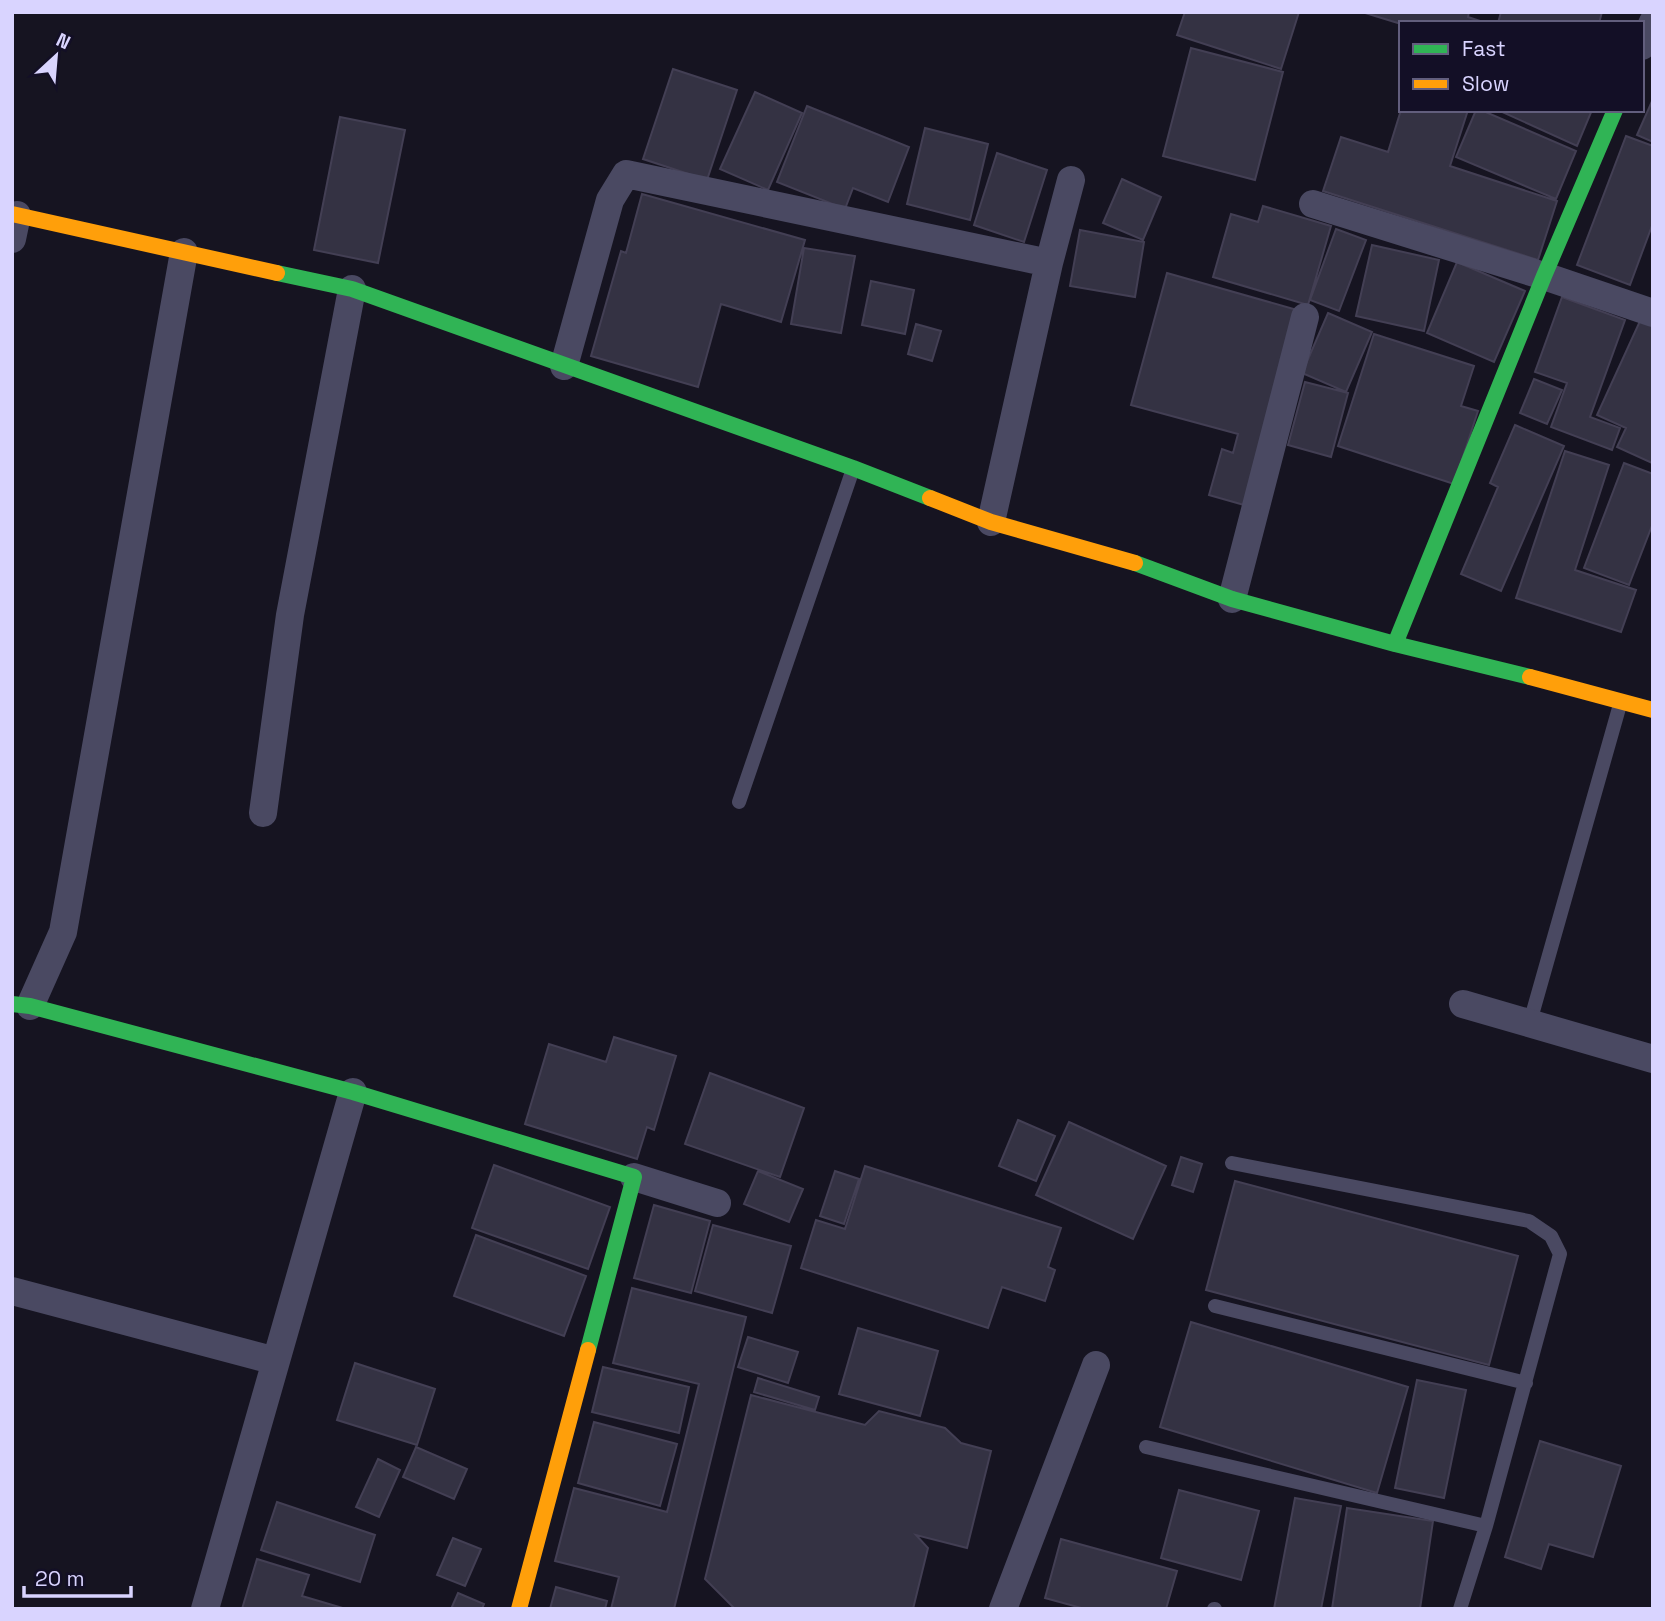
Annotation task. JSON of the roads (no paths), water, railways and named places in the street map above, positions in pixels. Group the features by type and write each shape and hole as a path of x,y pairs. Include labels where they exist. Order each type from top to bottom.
{"street":[{"path":"1644,42 1653,22"},
{"path":"1395,644 1544,276 1614,112"},
{"path":"564,366 610,201 626,174 1049,263"},
{"path":"991,522 1049,263 1071,180"},
{"path":"1313,204 1653,313"},
{"path":"14,223 184,252 352,289 853,468 991,522 1126,559 1232,598 1395,644 1653,710"},
{"path":"184,252 62,932 21,1005 354,1093 716,1203"},
{"path":"263,813 290,615 352,289"},
{"path":"1232,598 1305,317"},
{"path":"1463,1004 1653,1059"},
{"path":"205,1609 354,1093"},
{"path":"519,1609 634,1178"},
{"path":"12,1291 276,1361"},
{"path":"1003,1609 1096,1365"}],"lane":[{"path":"739,802 853,468"},
{"path":"1530,1022 1621,700"},
{"path":"1231,1163 1528,1221 1551,1236 1560,1254 1486,1526 1460,1609"},
{"path":"1215,1306 1526,1383"},
{"path":"1146,1447 1486,1526"}]}
